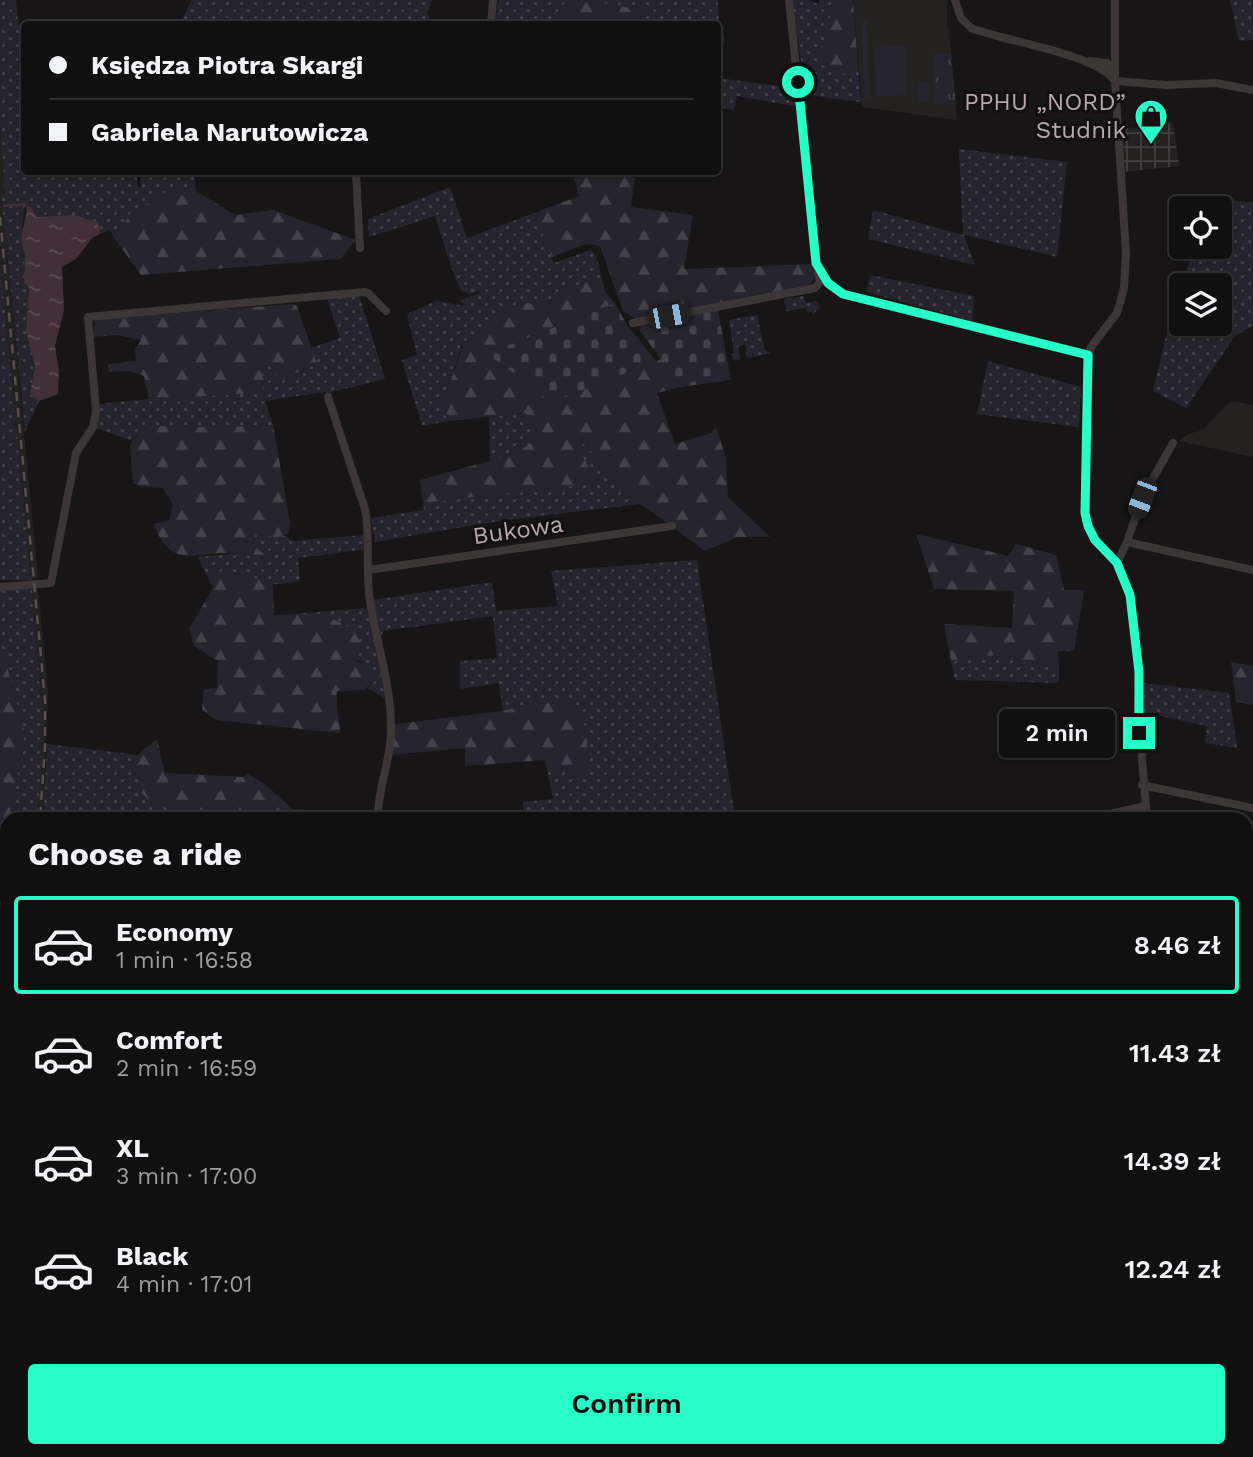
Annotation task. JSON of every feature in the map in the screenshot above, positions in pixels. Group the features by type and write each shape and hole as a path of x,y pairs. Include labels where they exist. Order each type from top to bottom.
{"street":[{"path":"491,21 494,0"},
{"path":"633,323 798,292 819,285 789,0"},
{"path":"955,0 961,18 971,28 1115,70"},
{"path":"1115,0 1115,81 1126,254 1124,288 1117,313 1088,355 1085,513 1095,540 1117,563 1130,595 1139,672 1138,710 1146,812"},
{"path":"1104,66 1115,54"},
{"path":"1104,66 1115,81 1167,85 1216,83 1253,90"},
{"path":"356,175 360,248"},
{"path":"816,263 828,283 843,294"},
{"path":"0,587 51,583 76,453 93,428 96,411 88,317 364,292 386,311"},
{"path":"798,292 843,294 1088,355"},
{"path":"328,397 365,509 368,524 369,599 390,702 392,732 378,812"},
{"path":"1117,563 1142,498 1173,443"},
{"name":"Bukowa","path":"369,570 672,526"},
{"path":"1127,542 1253,570"},
{"path":"1142,785 1253,808"},
{"path":"1119,812 1145,806"}],"shaded area":[{"path":"853,0 947,0 947,27 957,120 862,107"},
{"path":"0,122 5,194 1,195 38,577 31,580 0,260"},
{"path":"1173,122 1179,166 1124,172 1122,129"},
{"path":"1234,401 1253,405 1253,457 1179,441 1188,434 1203,430 1226,405"},
{"path":"38,587 48,690 43,812 38,812 42,766 42,712 32,588"}],"green space":[{"path":"0,0 16,0 20,41 18,66 21,93 21,175 136,175 138,187 141,186 140,175 194,175 196,191 166,192 130,214 115,239 110,230 100,234 73,215 35,217 31,207 25,205 21,237 25,255 24,271 29,286 26,331 35,366 30,394 39,401 25,432 1,194 5,193 0,122"},
{"path":"192,0 432,0 427,13 431,21 236,21 227,18 216,21 182,21"},
{"path":"498,0 565,0 560,21 495,21"},
{"path":"565,0 646,10 646,21 560,21"},
{"path":"582,0 718,0 719,21 646,21 646,10"},
{"path":"792,0 808,0 818,4 820,0 832,0 829,25 819,54 846,74 858,67 861,102 806,95"},
{"path":"832,0 853,0 858,67 846,74 834,73 819,54 829,25"},
{"path":"1230,0 1253,0 1253,40 1239,41"},
{"path":"862,21 867,21 870,98 864,98"},
{"path":"721,24 723,26 724,43 721,43"},
{"path":"905,46 906,95 876,96 874,47"},
{"path":"935,53 951,54 956,104 933,104"},
{"path":"721,78 796,88 799,107 737,96 734,110 721,108"},
{"path":"919,82 930,82 930,102 919,102"},
{"path":"959,149 1067,162 1057,257 964,235 975,265 868,239 873,210 963,235"},
{"path":"573,175 634,175 631,207 693,215 684,269 813,264 813,280 809,285 636,319 623,311 600,246 586,244 552,257 534,213 579,196"},
{"path":"450,187 467,238 534,213 554,263 591,250 596,256 606,294 595,281 583,282 550,301 535,304 521,302 485,321 475,335 463,343 443,402 449,421 422,426 402,360 417,355 407,314 436,301 465,306 459,301 480,293 479,290 470,294 461,291 435,216 369,237 368,219"},
{"path":"196,191 235,215 273,210 356,240 340,259 141,275 115,239 130,214 166,192"},
{"path":"1232,201 1253,202 1253,326 1235,336 1186,408 1153,391 1169,326 1169,336 1232,336 1232,273 1186,273 1190,259 1232,259"},
{"path":"0,260 31,580 0,580"},
{"path":"870,275 974,296 973,321 866,292"},
{"path":"595,281 615,303 488,354 551,403 661,359 680,387 657,393 675,444 711,433 716,427 726,458 728,497 770,537 737,537 705,551 641,504 579,439 581,454 598,483 423,503 420,480 512,455 532,443 526,413 449,421 443,402 464,343 475,335 485,321 521,302 535,304 550,301 583,282"},
{"path":"359,295 385,379 331,392 332,395 326,395 325,392 265,401 273,425 162,426 137,435 132,441 96,428 99,404 262,393 264,380 260,361 287,377 316,365 311,348 340,338 327,299"},
{"path":"804,296 805,303 818,301 819,307 813,315 812,312 807,313 806,308 786,311 784,299"},
{"path":"615,303 627,325 656,361 551,403 487,354"},
{"path":"293,304 297,306 317,364 287,377 277,377 270,367 260,362 264,380 263,393 149,399 144,376 129,371 109,372 108,364 136,361 135,350 141,340 117,335 93,337 95,321 101,319"},
{"path":"718,310 731,380 680,387 640,330 643,324"},
{"path":"757,315 765,350 771,353 747,358 745,344 738,346 740,359 733,360 729,320"},
{"path":"988,361 1081,387 1079,427 977,414"},
{"path":"526,413 533,443 512,455 490,461 489,417"},
{"path":"273,425 290,522 288,534 278,537 255,535 252,544 266,556 263,559 236,553 188,556 169,549 154,524 169,520 173,505 163,488 141,487 133,483 130,446 132,441 143,430 162,426"},
{"path":"578,438 641,504 505,520 375,542 371,518 424,510 423,503 597,483 580,454"},
{"path":"916,534 1009,556 1016,544 1056,555 1064,590 1084,590 1074,651 1058,651 1059,669 991,655 951,662 944,624 1012,628 1014,591 934,589"},
{"path":"255,535 286,536 292,541 365,535 368,549 298,558 300,581 272,584 226,572 207,576 198,557 238,553 263,559 252,544"},
{"path":"697,560 734,812 524,812 523,802 553,799 547,769 564,770 590,761 584,724 563,698 549,698 503,711 499,683 460,689 460,661 497,658 493,616 383,631 382,638 373,600 492,582 496,611 558,606 551,571"},
{"path":"222,571 273,584 274,615 323,617 346,625 355,633 361,644 355,652 348,655 351,659 371,666 374,681 364,690 337,691 340,733 215,720 202,709 204,689 217,688 218,661 194,646 189,629 213,588 207,576"},
{"path":"32,588 42,712 42,766 38,812 11,812 25,733 0,649 0,591"},
{"path":"368,608 386,699 368,688 374,681 374,676 362,661 351,659 348,655 349,628 320,616 290,614"},
{"path":"0,649 25,733 11,812 0,812"},
{"path":"991,655 1059,669 1059,683 955,680 951,662"},
{"path":"1231,662 1253,666 1253,705 1236,702"},
{"path":"1144,683 1229,693 1237,748 1205,743 1207,726 1142,712"},
{"path":"549,698 563,698 584,724 590,761 579,779 570,779 564,770 547,769 545,760 465,766 465,748 390,755 395,724 503,711"},
{"path":"157,739 165,773 244,777 248,774 267,786 296,812 172,812 161,803 152,803 141,792 141,780 130,768 145,748"},
{"path":"47,744 138,755 130,768 172,812 43,812"},
{"path":"293,809 327,812 296,812"}],"water":[{"path":"25,204 31,207 36,217 73,215 98,222 100,234 92,238 77,258 62,267 64,310 55,346 59,372 58,394 39,401 30,394 35,366 26,331 29,287 24,283 25,255 21,237 27,210"}],"waterway":[{"path":"4,206 25,204"}],"railway":[{"path":"0,217 45,700 40,812"}],"place":[{"name":"PPHU „NORD” Studnik","path":"1151,146"}],"route":[{"path":"798,82 816,263 828,283 843,294 1088,355 1085,513 1095,540 1117,563 1130,595 1139,672 1139,733"}]}
